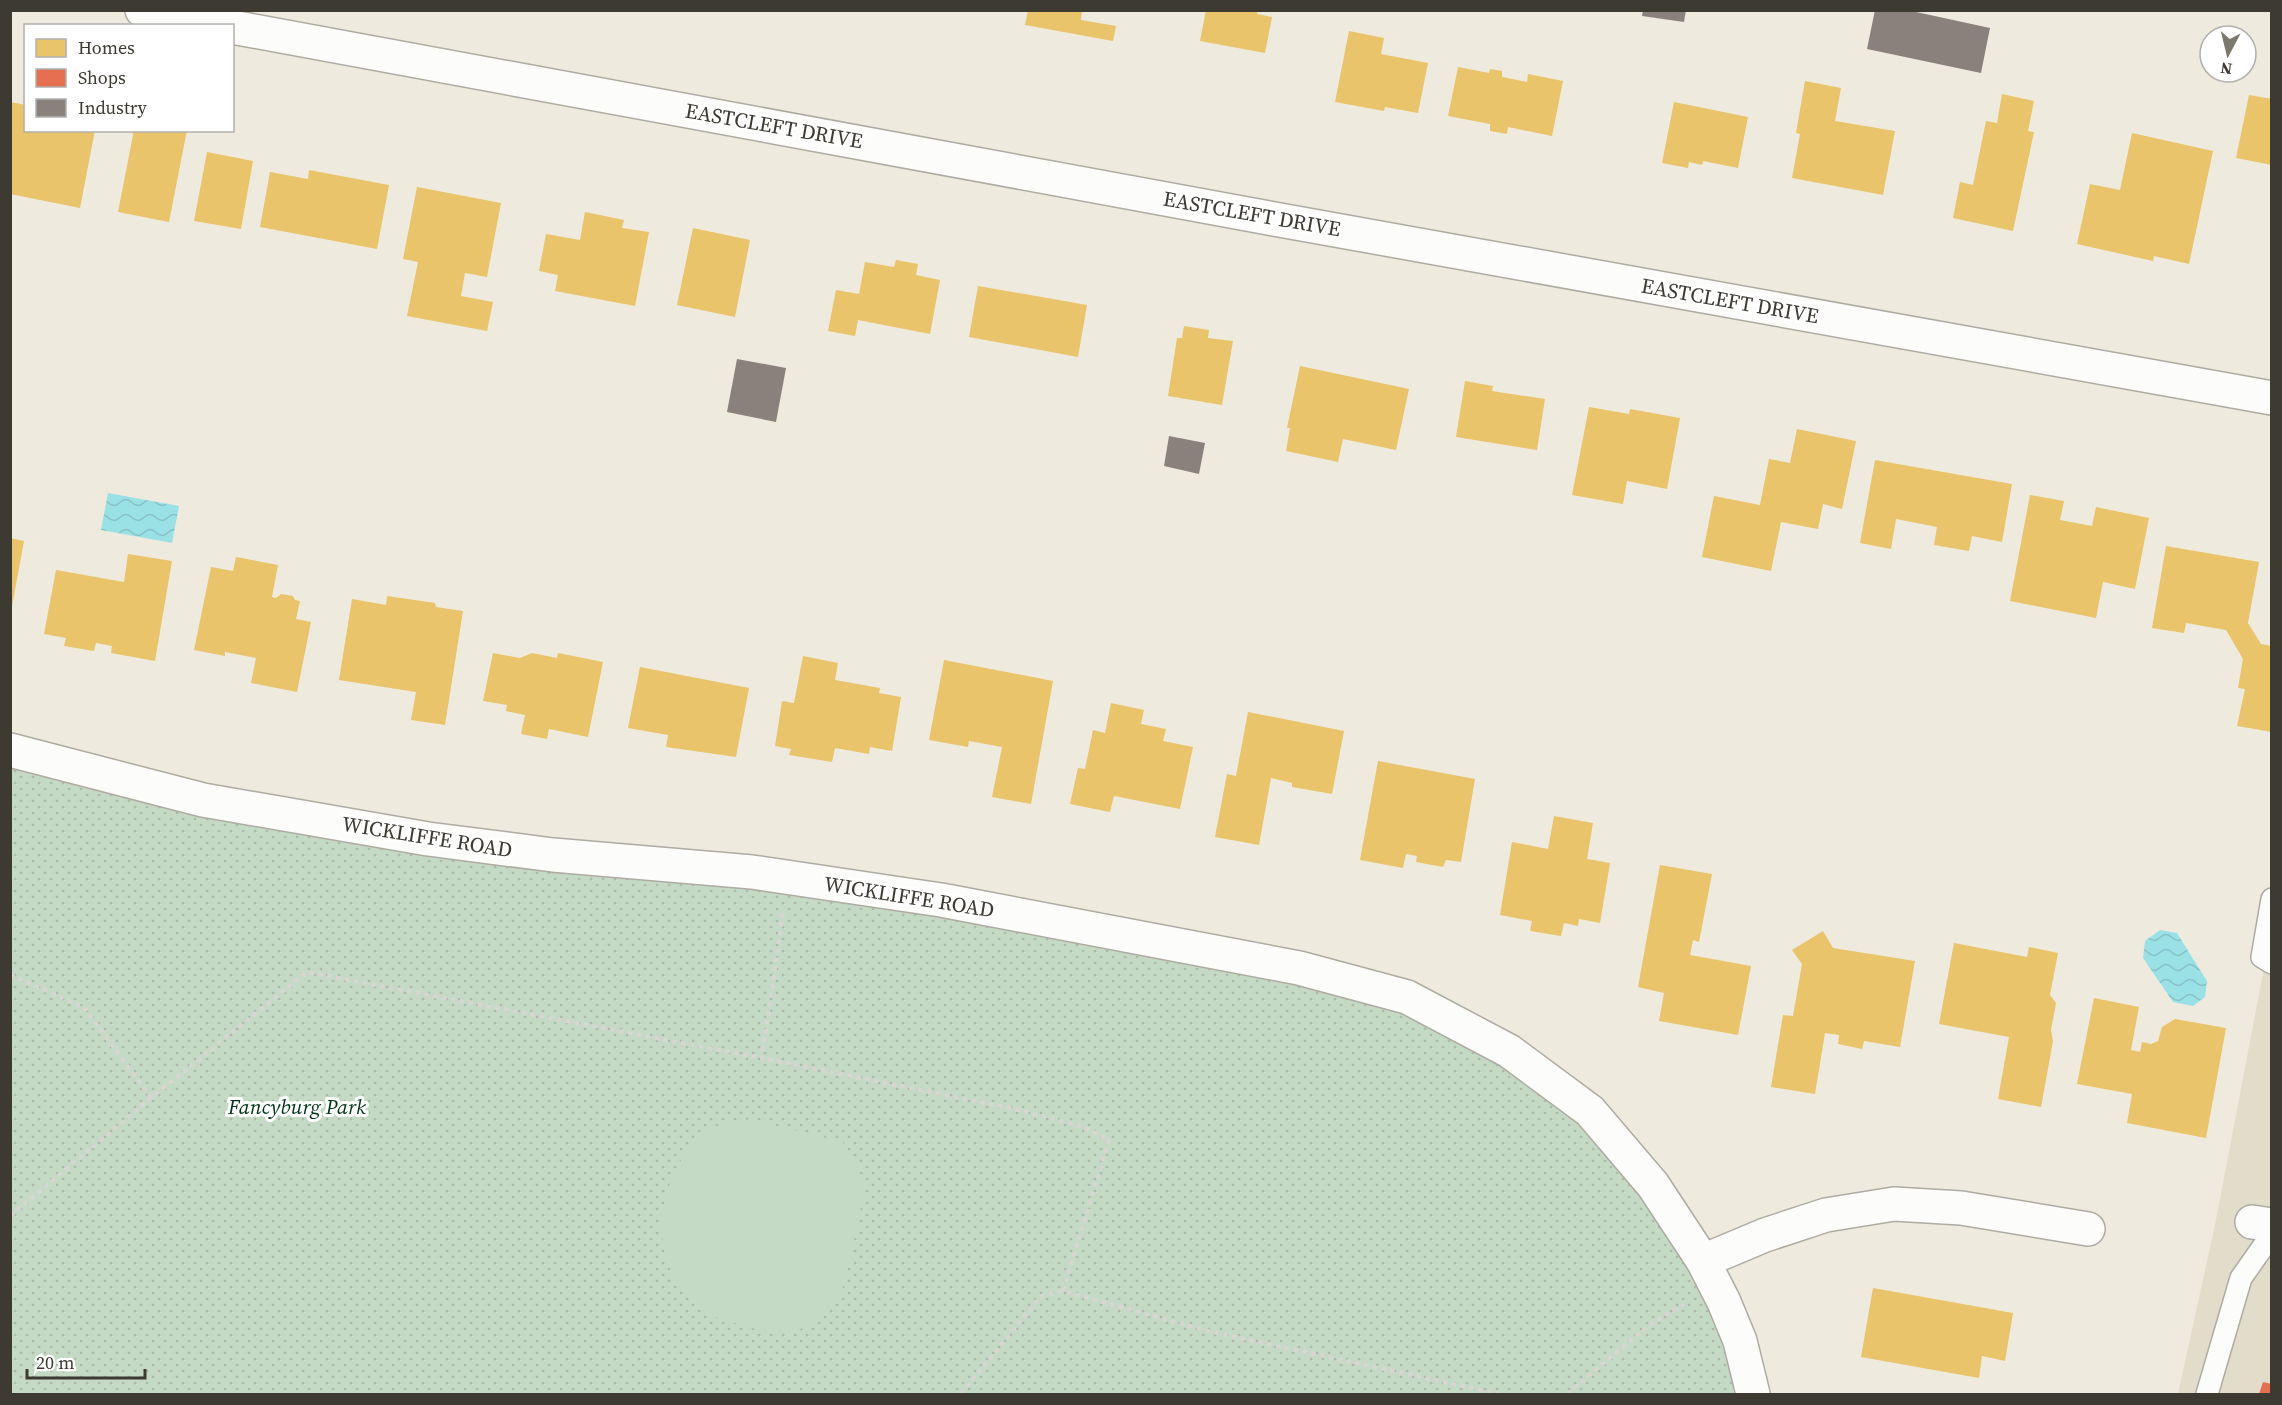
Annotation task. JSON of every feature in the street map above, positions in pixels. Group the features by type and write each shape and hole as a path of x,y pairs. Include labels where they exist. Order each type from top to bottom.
{"street":[{"path":"142,10 213,24"},
{"name":"EASTCLEFT DRIVE","path":"234,27 2271,398"},
{"name":"WICKLIFFE ROAD","path":"10,750 203,800 428,839 553,855 752,873 940,900 1299,968 1407,997 1509,1052 1590,1111 1653,1185 1703,1261 1724,1302 1740,1341 1753,1395"},
{"path":"1703,1261 1765,1235 1826,1215 1894,1204 1960,1208 2088,1229"}],"lane":[{"path":"2271,899 2262,957 2271,963"},
{"path":"2207,1395 2241,1278 2265,1227"}],"path":[{"path":"762,1058 788,878"},
{"path":"10,1216 307,972 762,1058 1015,1109 1084,1127 1109,1140 1063,1291"},
{"path":"10,975 84,1007 151,1098"},
{"path":"961,1395 1041,1296 1063,1291 1208,1331 1500,1395"},
{"path":"1567,1395 1648,1326 1684,1304"}],"shaded area":[{"path":"2271,931 2271,1394 2178,1394 2216,1220"}],"green space":[{"name":"Fancyburg Park","path":"10,750 203,800 1299,968 1509,1051 1653,1185 1753,1394 11,1394"},
{"path":"749,1119 843,1142 866,1184 845,1283 837,1299 822,1315 799,1330 775,1331 751,1328 715,1317 694,1304 672,1274 665,1253 660,1225 666,1192 689,1143 716,1126"}],"water":[{"path":"108,493 179,506 172,543 101,530"},
{"path":"2160,930 2177,933 2207,981 2205,997 2193,1006 2173,1002 2143,958 2145,941"}],"building: Homes":[{"path":"1028,10 1082,10 1081,20 1116,26 1113,41 1025,25"},
{"path":"1206,10 1258,10 1257,14 1272,17 1265,53 1200,41"},
{"path":"1349,31 1384,38 1381,54 1428,63 1418,113 1385,107 1384,111 1335,102"},
{"path":"1458,67 1489,73 1490,69 1502,71 1502,77 1527,82 1528,74 1563,81 1552,136 1508,127 1507,134 1490,131 1490,124 1448,116"},
{"path":"1805,81 1841,88 1835,121 1895,131 1883,195 1792,178 1800,134 1796,133"},
{"path":"2002,94 2034,101 2028,131 2034,132 2013,231 1953,218 1960,182 1973,185 1986,121 1997,123"},
{"path":"2249,95 2272,99 2272,165 2236,158"},
{"path":"10,102 24,105 24,132 95,132 80,208 10,194"},
{"path":"1674,102 1748,117 1738,168 1703,161 1702,165 1689,162 1688,168 1662,163"},
{"path":"134,132 187,132 169,222 118,212"},
{"path":"2132,133 2213,151 2189,264 2154,256 2153,261 2077,244 2090,184 2120,190"},
{"path":"207,152 253,161 241,229 194,221"},
{"path":"309,170 389,185 377,249 260,227 270,172 308,179"},
{"path":"417,187 501,203 487,277 465,273 461,296 493,302 487,331 407,316 418,262 403,259"},
{"path":"585,212 624,220 622,228 649,232 635,306 555,291 558,275 539,271 546,234 580,240"},
{"path":"693,228 750,240 735,317 677,305"},
{"path":"896,260 918,264 916,275 940,280 930,334 858,320 855,336 828,331 836,290 859,294 865,262 894,267"},
{"path":"978,286 1087,305 1078,357 969,337"},
{"path":"1184,326 1209,330 1208,338 1233,341 1222,405 1168,396 1177,338 1182,338"},
{"path":"1300,366 1409,389 1396,450 1343,439 1338,462 1286,451 1290,428 1287,428"},
{"path":"1465,381 1493,386 1492,391 1545,399 1537,450 1456,437"},
{"path":"1589,407 1629,414 1630,409 1680,418 1667,489 1627,481 1623,504 1572,495"},
{"path":"1797,429 1856,441 1842,509 1823,504 1818,529 1781,522 1771,571 1702,557 1714,496 1760,505 1769,459 1790,463"},
{"path":"1875,460 2012,484 2002,542 1972,536 1969,551 1934,545 1937,527 1896,519 1891,549 1860,543"},
{"path":"2030,495 2064,501 2060,520 2092,526 2096,507 2149,518 2135,589 2103,582 2096,618 2010,601"},
{"path":"10,538 24,541 12,606 10,606"},
{"path":"2166,546 2259,562 2248,623 2261,644 2272,646 2272,732 2237,726 2245,689 2238,688 2243,659 2226,630 2186,623 2184,633 2152,628"},
{"path":"128,554 172,561 155,661 111,653 112,646 96,643 94,651 64,646 66,638 44,634 56,570 124,582"},
{"path":"236,557 278,565 272,597 276,598 281,594 293,596 295,600 300,601 296,619 311,622 297,692 251,683 256,658 225,652 225,656 194,650 211,567 233,571"},
{"path":"387,596 435,603 436,607 463,611 445,725 411,720 416,692 339,680 352,599 386,605"},
{"path":"493,653 520,658 532,653 557,658 558,653 603,662 588,737 549,729 547,739 521,734 525,715 506,711 507,705 483,701"},
{"path":"803,656 838,663 835,680 880,688 879,693 901,697 892,751 870,747 869,754 835,748 832,762 789,755 791,749 775,746 782,701 794,703"},
{"path":"944,660 1053,681 1031,804 992,797 1002,747 969,741 968,747 929,740"},
{"path":"640,667 749,688 736,757 666,747 668,735 628,728"},
{"path":"1111,703 1144,710 1141,724 1166,729 1163,741 1193,747 1180,809 1114,796 1110,812 1070,804 1078,768 1085,769 1093,730 1105,733"},
{"path":"1248,712 1344,731 1332,794 1292,787 1292,783 1271,778 1259,845 1215,837 1227,774 1236,776"},
{"path":"1378,761 1475,779 1461,862 1446,860 1443,867 1416,862 1417,856 1406,854 1403,868 1360,860"},
{"path":"1554,816 1593,823 1587,859 1610,863 1600,923 1579,919 1578,926 1564,923 1561,936 1530,931 1532,921 1500,915 1512,842 1548,849"},
{"path":"1660,865 1712,874 1699,942 1693,940 1690,955 1751,966 1738,1035 1659,1021 1664,993 1638,987"},
{"path":"1823,931 1833,948 1915,961 1900,1047 1864,1041 1862,1049 1838,1044 1839,1035 1825,1033 1815,1094 1771,1087 1783,1015 1793,1016 1802,964 1792,950"},
{"path":"1954,943 2027,957 2029,947 2058,953 2050,995 2056,1003 2051,1030 2053,1041 2041,1107 1998,1099 2009,1037 1939,1024"},
{"path":"2094,998 2139,1007 2131,1050 2140,1052 2142,1042 2151,1044 2158,1041 2162,1027 2175,1019 2226,1028 2206,1138 2127,1123 2132,1094 2077,1084"},
{"path":"1873,1288 2013,1313 2005,1361 1982,1356 1979,1378 1861,1357"}],"building: Shops":[{"path":"2263,1382 2272,1384 2272,1394 2259,1394"}],"building: Industry":[{"path":"1643,10 1686,10 1684,22 1642,16"},
{"path":"1875,10 1907,10 1990,28 1981,73 1867,49"},
{"path":"737,359 786,368 776,422 727,412"},
{"path":"1169,436 1205,443 1199,474 1164,466"}]}
